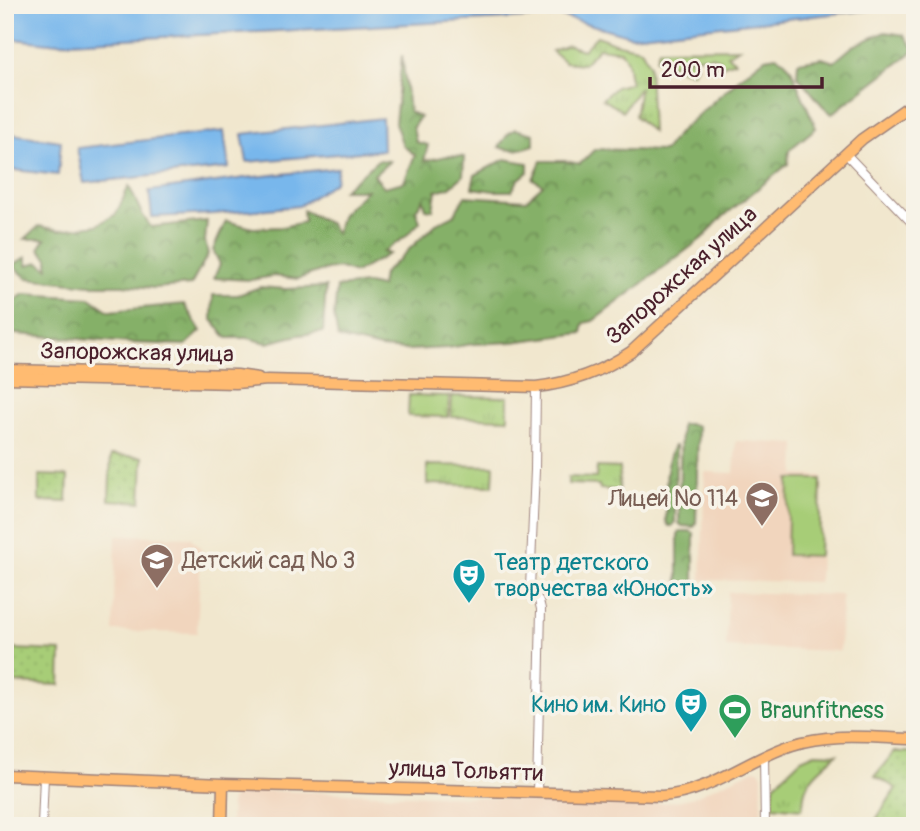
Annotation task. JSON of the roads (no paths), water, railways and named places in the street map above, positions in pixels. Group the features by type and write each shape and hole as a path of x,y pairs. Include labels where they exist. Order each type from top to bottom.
{"main road":[{"name":"Запорожская улица","path":"5,378 236,383 268,380 536,387 565,383 591,375 631,352 846,154 873,131 915,102"},
{"name":"Запорожская улица","path":"5,370 237,375 268,380"},
{"name":"улица Тольятти","path":"5,775 662,796 695,789 794,744 830,737 915,739"},
{"path":"222,826 223,784"}],"street":[{"path":"846,154 915,226"},
{"path":"536,387 536,470 530,588 541,609 537,793"},
{"path":"764,756 765,826"},
{"path":"42,826 44,776"}],"water":[{"path":"5,5 914,5 631,36 560,16 49,43 5,38"},
{"path":"382,118 383,150 247,162 242,134"},
{"path":"224,131 229,168 84,183 77,148"},
{"path":"5,133 61,141 58,175 5,169"},
{"path":"338,168 335,182 299,206 152,217 149,191"}],"place":[{"name":"Лицей № 114","path":"762,528"},
{"name":"Детский сад № 3","path":"157,590"},
{"name":"Театр детского творчества «Юность»","path":"469,605"},
{"name":"Кино им. Кино","path":"691,734"},
{"name":"Braunfitness","path":"735,740"}]}
